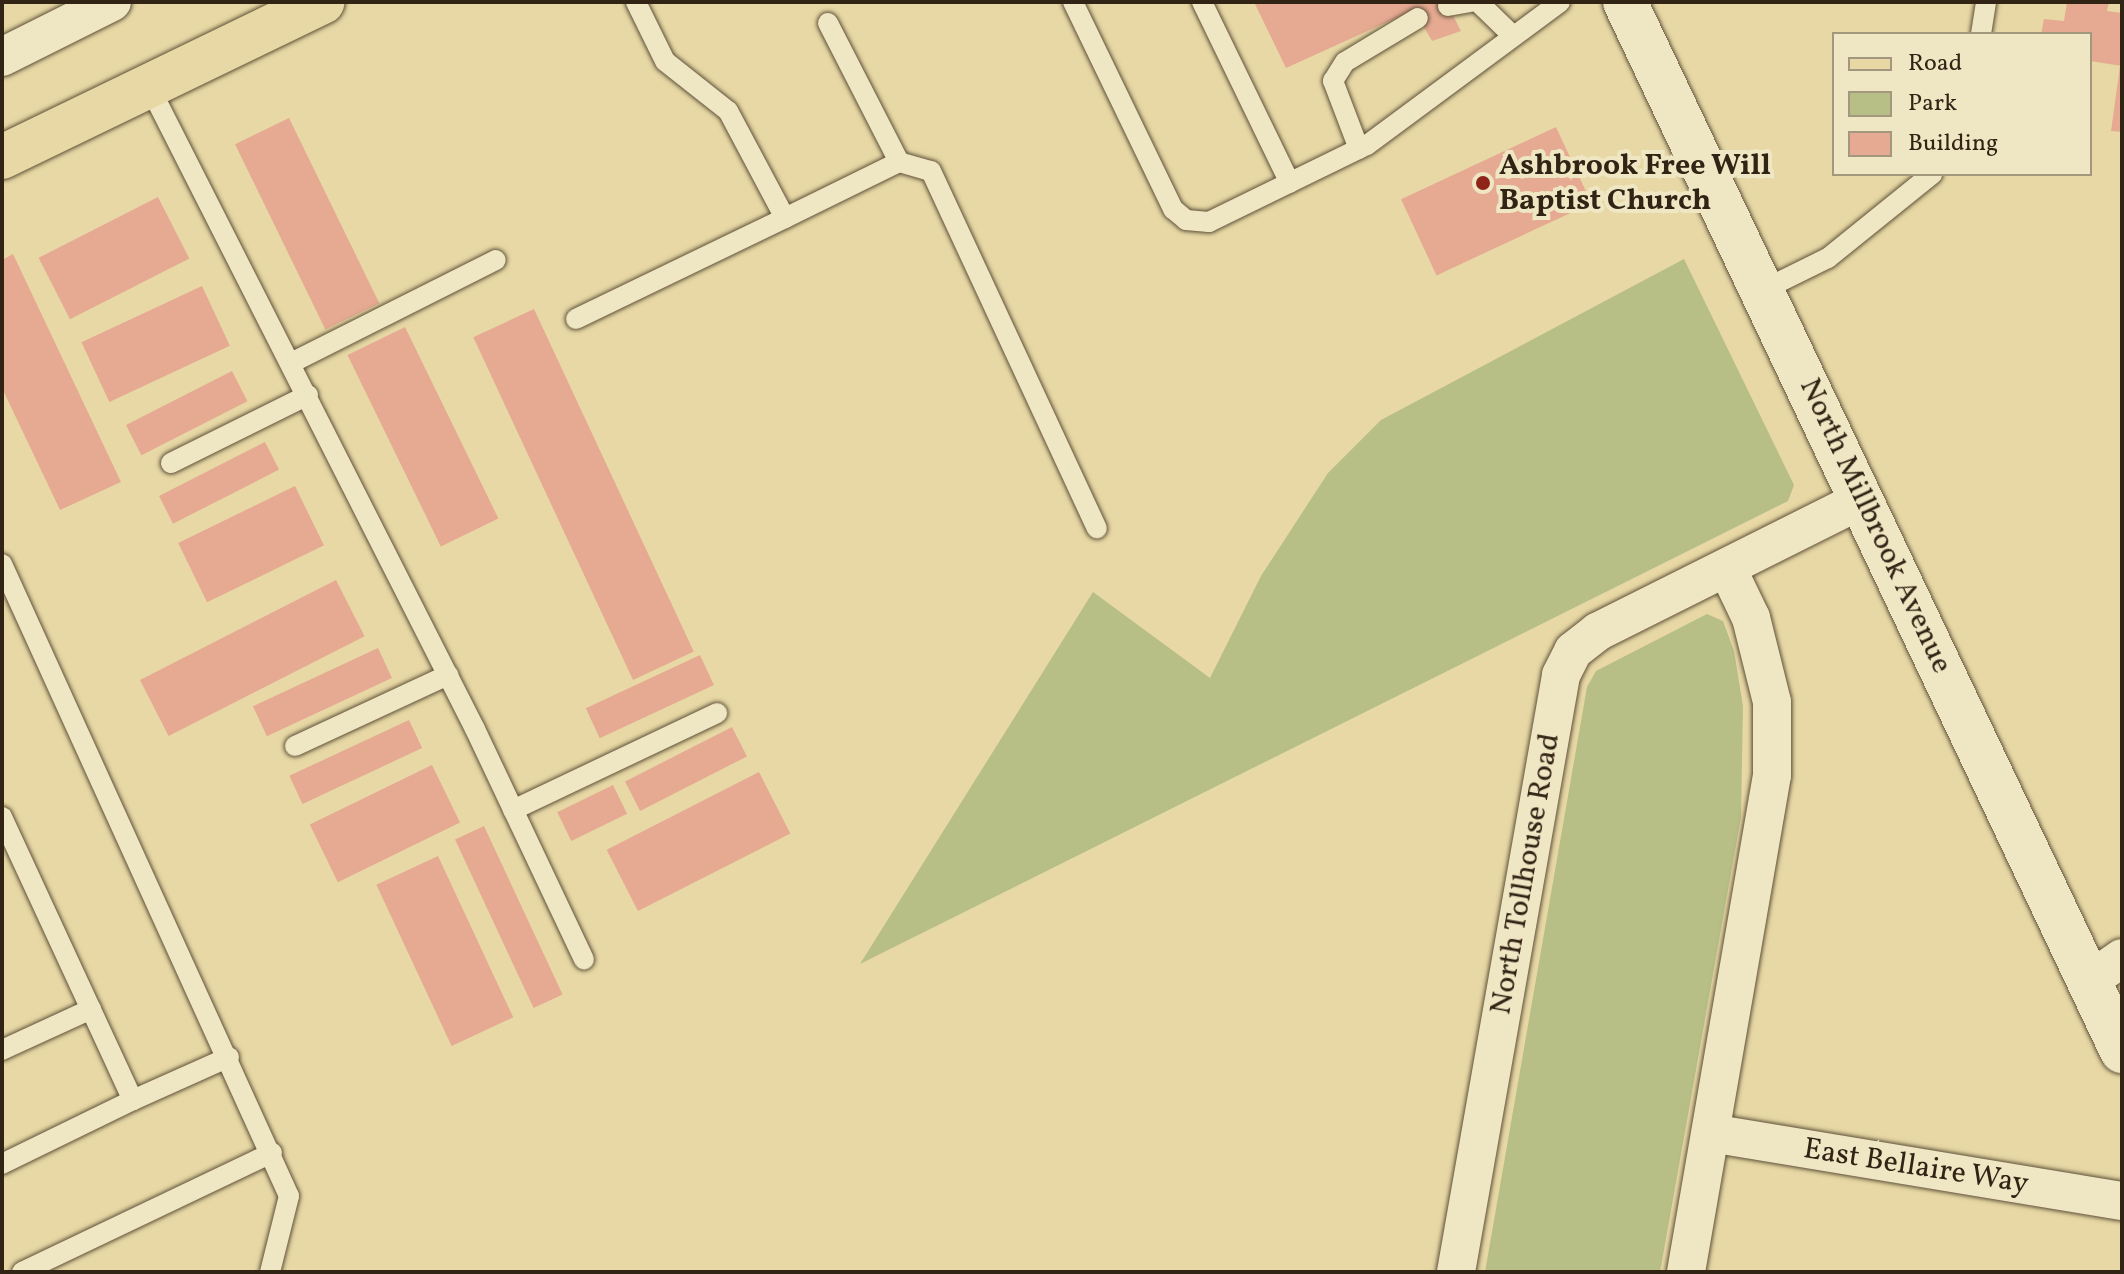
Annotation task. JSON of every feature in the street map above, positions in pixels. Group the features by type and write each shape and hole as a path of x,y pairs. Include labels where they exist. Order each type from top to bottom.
{"main road":[{"path":"2,157 322,2"}],"street":[{"path":"2,57 112,2"},
{"name":"North Millbrook Avenue","path":"1625,2 1765,289 1861,500 2106,970 2122,1051"},
{"name":"North Tollhouse Road","path":"1456,1272 1561,675 1573,651 1597,632 1861,500"},
{"path":"1686,1272 1772,775 1772,702 1751,618 1727,568"},
{"name":"East Bellaire Way","path":"1711,1133 2122,1201"}],"lane":[{"path":"636,2 665,61 728,111 785,218"},
{"path":"1073,2 1180,215 1209,222 1359,149 1511,34 1560,2"},
{"path":"1202,2 1290,183"},
{"path":"1448,6 1471,2"},
{"path":"1478,2 1511,34"},
{"path":"1981,32 1986,2"},
{"path":"1359,149 1333,81 1345,62 1418,18"},
{"path":"828,23 899,162"},
{"path":"149,86 448,675 584,960"},
{"path":"576,319 899,162 931,171 1097,528"},
{"path":"1765,289 1828,258 1930,176"},
{"path":"291,363 496,260"},
{"path":"171,463 308,395"},
{"path":"3,570 229,1057 289,1196 270,1272"},
{"path":"295,746 448,675"},
{"path":"513,810 717,713"},
{"path":"2,817 133,1100"},
{"path":"2,1050 91,1009"},
{"path":"2,1164 229,1057"},
{"path":"22,1272 272,1153"}],"green space":[{"path":"1684,259 1794,485 1788,501 860,964 1093,592 1210,678 1261,576 1328,473 1381,420"},
{"path":"1707,614 1723,621 1734,651 1743,706 1741,817 1660,1272 1485,1272 1587,687 1596,671"}],"building":[{"path":"1254,2 1446,2 1461,31 1432,41 1414,10 1286,68"},
{"path":"2067,2 2109,2 2107,11 2122,13 2122,66 2092,61 2092,32 2041,32 2044,19 2064,21"},
{"path":"2122,66 2122,132 2111,131"},
{"path":"289,118 379,303 325,329 235,144"},
{"path":"1556,127 1591,203 1437,275 1401,199"},
{"path":"158,197 189,258 70,319 39,258"},
{"path":"13,254 121,482 60,510 2,388 2,260"},
{"path":"202,286 230,346 109,402 81,342"},
{"path":"534,309 694,652 633,680 473,337"},
{"path":"405,327 498,518 441,546 347,355"},
{"path":"232,371 247,401 141,455 126,425"},
{"path":"265,442 279,470 173,524 159,496"},
{"path":"295,486 324,545 207,602 178,543"},
{"path":"336,580 365,636 169,736 140,680"},
{"path":"378,648 392,678 267,736 253,706"},
{"path":"700,655 714,685 600,738 586,708"},
{"path":"409,720 422,748 302,804 289,776"},
{"path":"732,727 747,756 640,811 625,781"},
{"path":"432,765 460,823 338,882 310,825"},
{"path":"759,772 790,833 638,911 607,850"},
{"path":"613,785 627,814 571,841 557,812"},
{"path":"484,826 563,995 534,1008 455,840"},
{"path":"438,856 513,1017 452,1046 376,885"}],"place":[{"name":"Ashbrook Free Will Baptist Church","path":"1483,183"}]}
